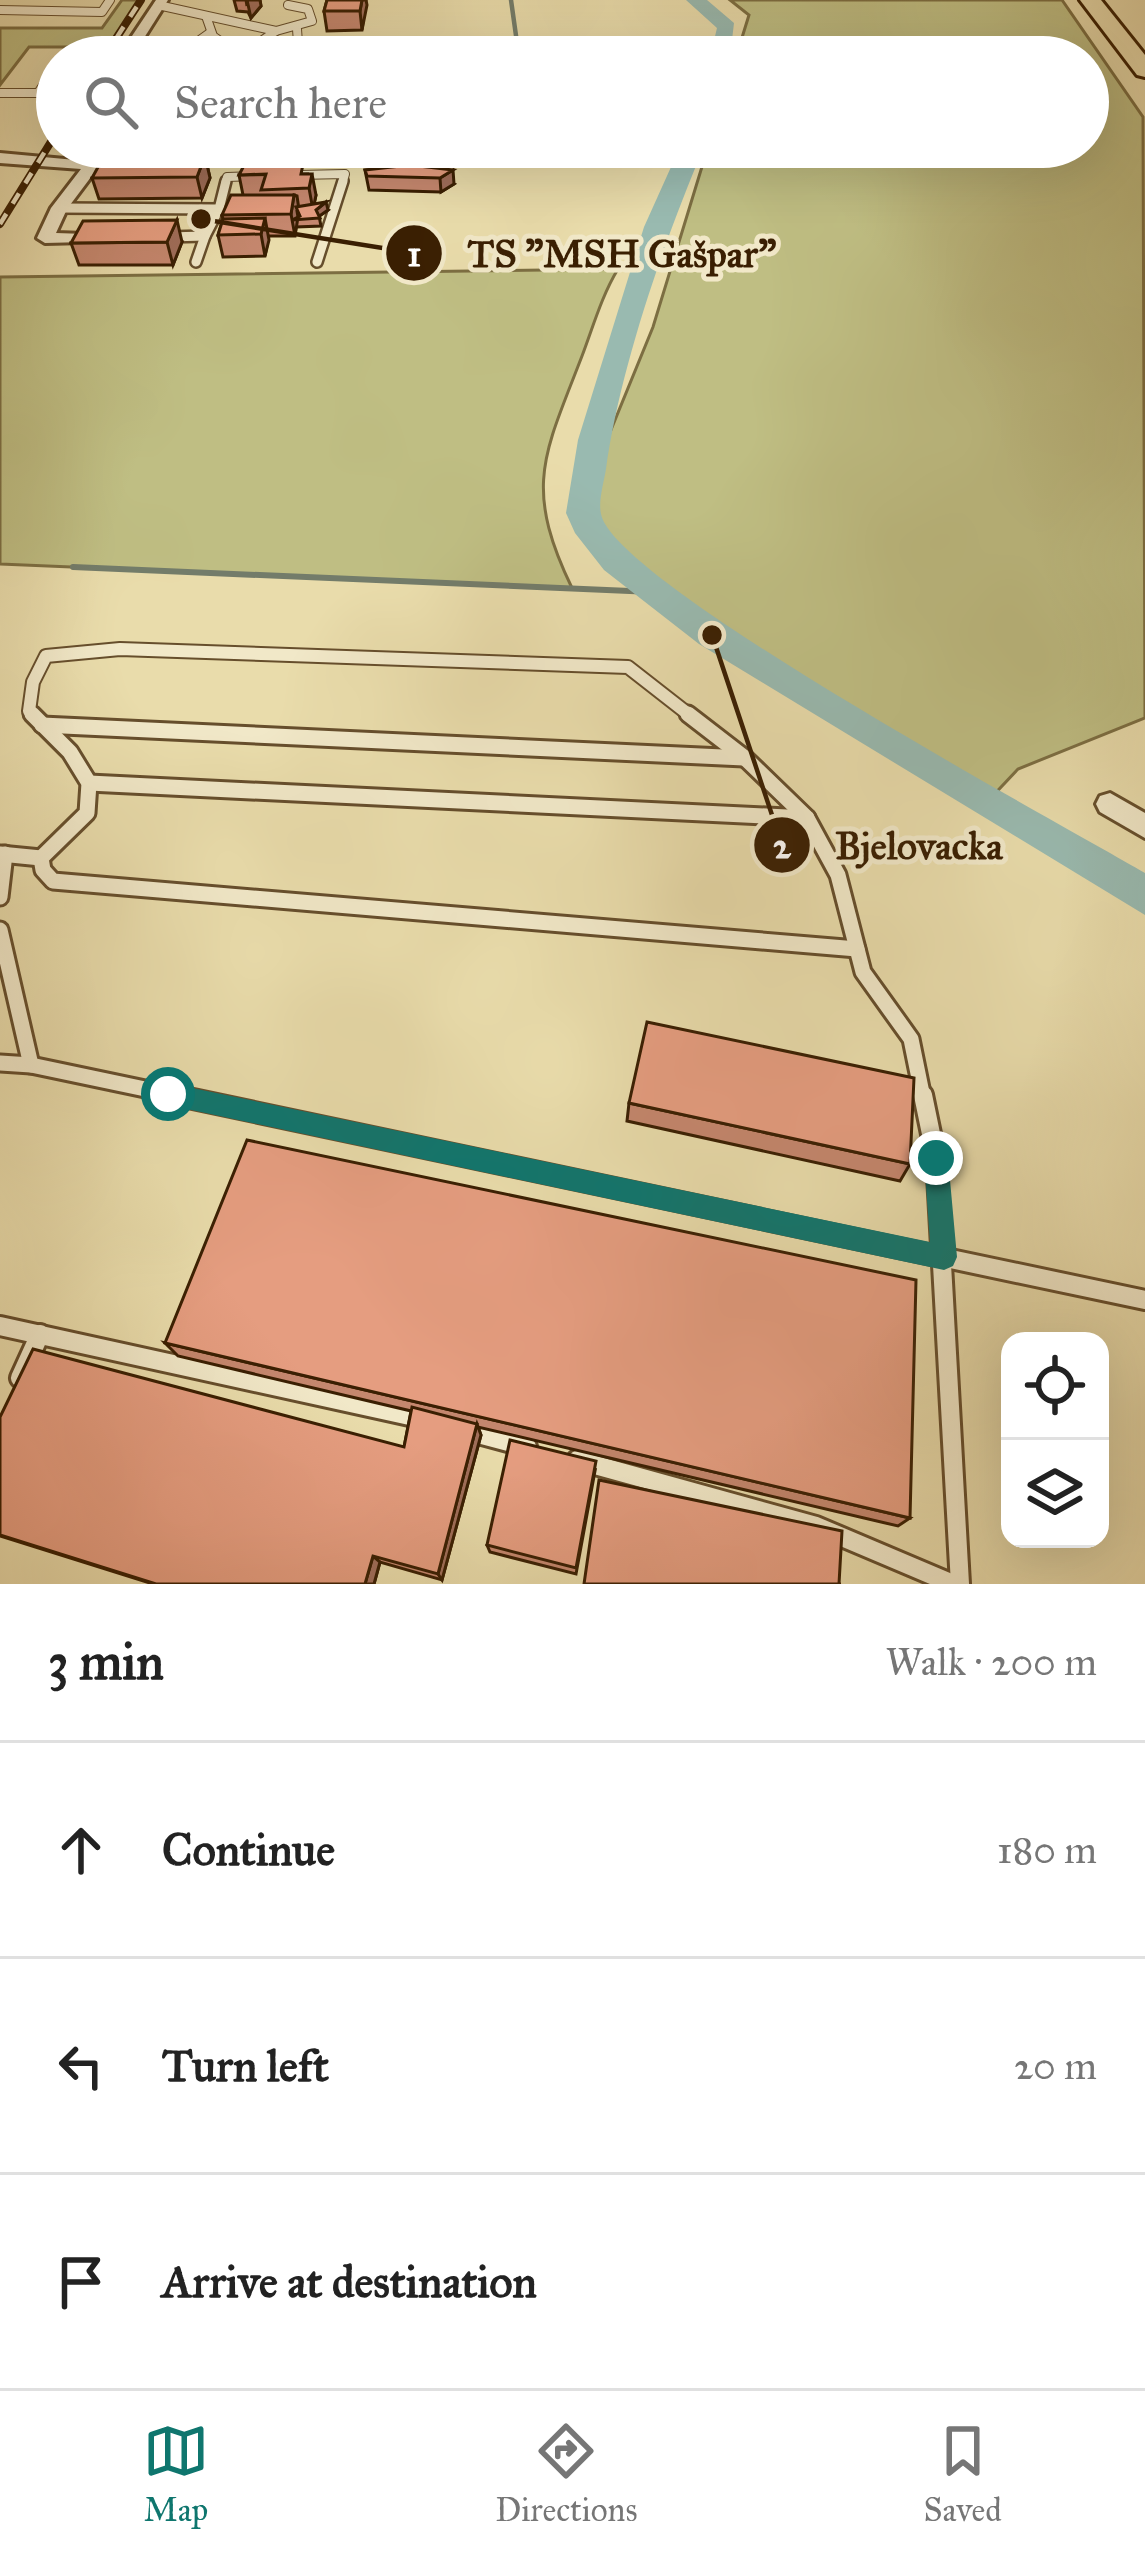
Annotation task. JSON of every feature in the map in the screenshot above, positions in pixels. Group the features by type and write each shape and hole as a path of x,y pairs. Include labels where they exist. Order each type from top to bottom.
{"main road":[{"path":"1090,0 1145,70"}],"street":[{"path":"139,36 160,3"},
{"path":"0,158 36,156"},
{"path":"79,238 45,238 59,208 90,168"},
{"path":"1110,804 1145,827"}],"lane":[{"path":"0,10 102,12 110,0"},
{"path":"160,3 272,28 297,29 312,21 312,16 308,9 291,3 272,28 263,36"},
{"path":"206,16 214,36"},
{"path":"297,29 298,36"},
{"path":"205,36 211,32"},
{"path":"0,93 36,93"},
{"path":"196,262 227,177 345,174 317,262"},
{"path":"59,208 219,208"},
{"path":"163,237 205,236"},
{"path":"79,238 100,238"},
{"path":"0,1326 411,1415 835,1530 894,1552 956,1584 936,1158 910,1039 863,972 838,875 807,818 745,758 628,667 120,650 46,656 33,682 29,711 70,752 89,783 87,813 41,858"},
{"path":"42,725 745,758"},
{"path":"89,783 807,818"},
{"path":"0,897 3,854 41,858"},
{"path":"41,858 53,881 857,949"},
{"path":"0,930 31,1065"},
{"path":"0,1063 31,1065 1145,1300"},
{"path":"8,1404 40,1334"}],"shaded area":[{"path":"122,0 141,0 118,36 36,36 36,47 29,47 0,85 0,28 102,28"},
{"path":"730,0 1062,0 1087,36 742,36 749,15"},
{"path":"1109,68 1143,117 1145,718 1018,769 986,803 712,635 642,584 592,533 583,513 586,491 653,327 702,168 1109,168"},
{"path":"618,269 558,420 544,471 548,523 572,588 0,564 0,277"}],"building":[{"path":"327,0 362,0 360,11 324,11"},
{"path":"98,168 200,168 197,177 92,178"},
{"path":"243,168 302,168 301,174 312,174 309,188 261,190 266,174 239,175"},
{"path":"365,170 453,170 440,178 367,176"},
{"path":"231,195 294,195 291,214 222,215"},
{"path":"326,202 316,210 320,218 292,220 300,216 296,207"},
{"path":"265,218 261,234 218,235 223,219"},
{"path":"177,220 167,242 71,243 83,221"},
{"path":"647,1022 914,1078 910,1164 629,1103"},
{"path":"247,1140 916,1280 910,1518 165,1343"},
{"path":"33,1349 404,1447 412,1407 477,1424 438,1574 373,1556 365,1584 156,1584 0,1535 0,1417"},
{"path":"510,1440 596,1461 576,1568 487,1545"},
{"path":"599,1480 842,1531 839,1584 584,1584"}],"waterway":[{"path":"511,0 516,36"},
{"path":"696,0 727,27 725,36"},
{"path":"683,168 657,227 594,440 583,513 592,533 616,562 712,635 1145,896"},
{"path":"73,567 653,592"}],"railway":[{"path":"118,36 141,0"},
{"path":"0,224 36,166"}],"place":[{"name":"TS \"MSH Gašpar\"","path":"201,219"},
{"name":"Bjelovacka","path":"712,635"}],"route":[{"path":"168,1094 944,1257 936,1158"}]}
